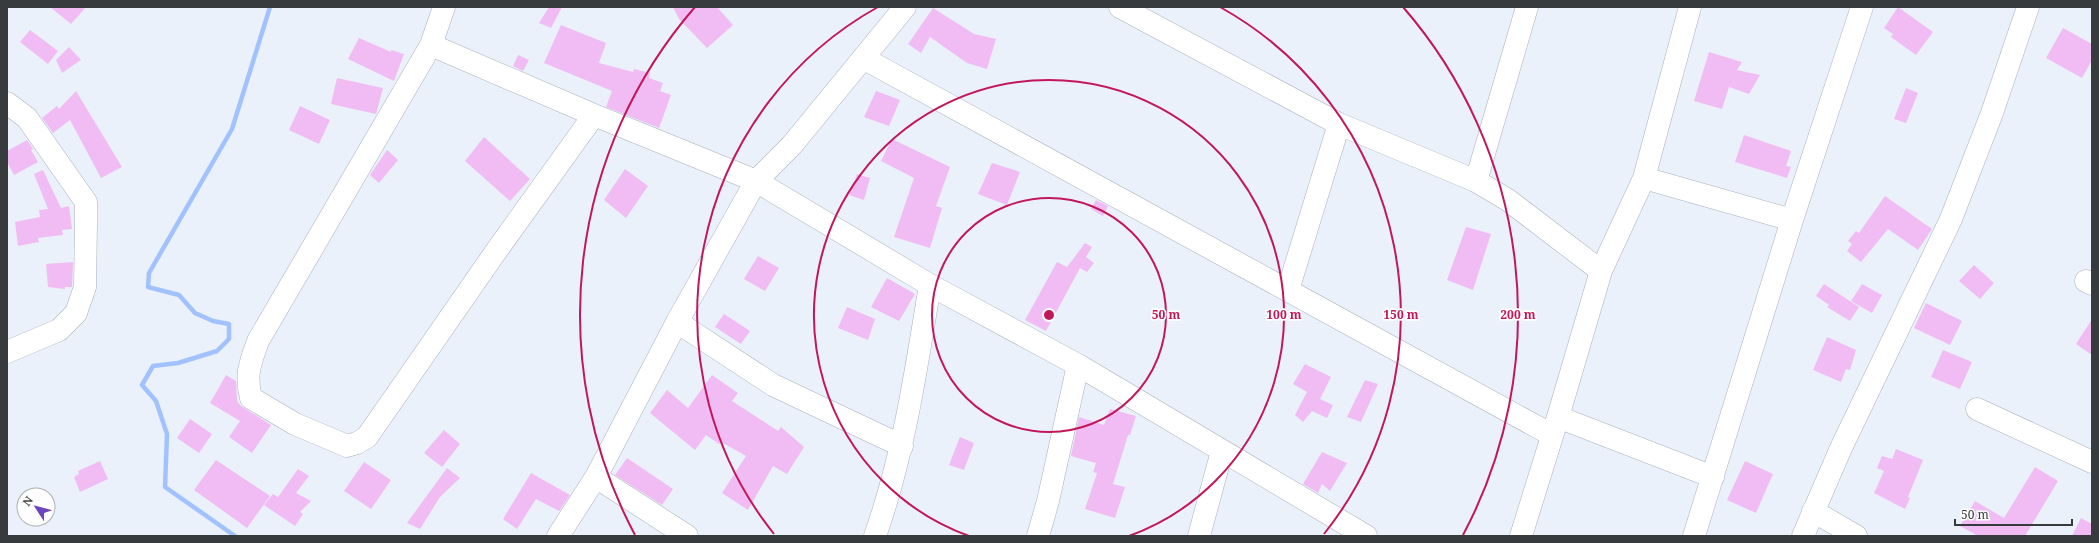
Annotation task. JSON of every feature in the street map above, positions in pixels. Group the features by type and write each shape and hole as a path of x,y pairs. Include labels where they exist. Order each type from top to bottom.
{"street":[{"path":"444,7 431,45 258,341 251,361 247,382 251,398 295,424 347,446 367,438 497,250 594,115"},
{"path":"558,536 596,477 677,322 756,181 792,145 905,7"},
{"path":"1120,7 1340,124 1476,181 1508,200 1600,271"},
{"path":"1476,181 1527,7"},
{"path":"1521,536 1600,271 1644,178 1690,7"},
{"path":"1694,536 1792,220 1862,7"},
{"path":"1803,536 1813,511 1951,219 1992,113 2028,7"},
{"path":"431,45 594,115 756,181 930,285 1078,365 1362,535"},
{"path":"863,58 1288,290 1555,426 1713,477"},
{"path":"7,103 27,118 86,202 86,224 85,287 76,313 59,330 7,352"},
{"path":"1288,290 1340,124"},
{"path":"1644,178 1792,220"},
{"path":"875,536 890,494 902,446 930,285"},
{"path":"677,322 773,385 902,446"},
{"path":"1038,536 1048,501 1078,365"},
{"path":"1977,408 2092,462"},
{"path":"1198,536 1222,451"},
{"path":"596,477 687,536"},
{"path":"1813,511 1856,536"}],"building":[{"path":"50,7 86,7 71,24"},
{"path":"549,7 562,7 551,28 539,23"},
{"path":"673,7 717,7 733,25 707,48 679,19"},
{"path":"1898,7 1933,32 1916,55 1891,37 1893,34 1884,28"},
{"path":"933,8 974,34 996,39 987,69 967,63 930,37 921,53 908,44"},
{"path":"561,25 606,43 599,63 633,72 634,69 650,73 649,78 663,83 660,91 671,95 659,128 606,107 612,91 544,63"},
{"path":"2063,28 2092,44 2092,60 2082,78 2046,58"},
{"path":"30,30 58,51 48,64 20,42"},
{"path":"359,38 391,52 391,50 404,54 394,81 348,59"},
{"path":"69,47 81,60 62,73 56,60"},
{"path":"1709,52 1742,62 1737,70 1760,75 1749,94 1729,87 1722,109 1694,101"},
{"path":"518,55 529,60 523,71 513,66"},
{"path":"337,78 383,88 376,114 331,104"},
{"path":"1906,88 1918,93 1906,123 1894,119"},
{"path":"76,91 122,167 101,178 70,120 53,133 42,118 57,106 59,109"},
{"path":"876,91 900,100 889,126 864,117"},
{"path":"300,106 330,120 319,144 289,130"},
{"path":"1744,135 1791,151 1786,166 1791,167 1787,178 1735,162"},
{"path":"484,137 530,179 510,201 465,161"},
{"path":"892,139 950,167 936,206 942,208 930,248 894,237 914,178 881,161"},
{"path":"27,140 33,149 31,150 38,162 14,175 7,162 7,151"},
{"path":"387,150 398,160 379,183 370,175"},
{"path":"992,163 1020,172 1007,205 978,194"},
{"path":"625,169 648,186 626,218 604,200"},
{"path":"43,170 61,208 69,206 72,229 62,230 63,235 38,238 39,242 18,246 15,222 40,217 39,210 48,209 34,174"},
{"path":"857,174 870,178 864,200 849,195"},
{"path":"1885,196 1932,229 1918,250 1888,229 1861,262 1847,251 1852,244 1848,241 1856,231 1859,233"},
{"path":"1096,200 1108,206 1103,216 1091,209"},
{"path":"1466,227 1491,234 1473,290 1447,280"},
{"path":"1085,243 1092,247 1086,257 1094,263 1087,272 1080,268 1046,331 1025,320 1057,262 1067,267"},
{"path":"758,256 779,268 765,291 744,279"},
{"path":"73,262 72,287 65,287 65,289 48,287 46,264"},
{"path":"1974,265 1994,283 1980,299 1959,281"},
{"path":"887,278 915,294 899,321 871,307"},
{"path":"1824,284 1859,307 1850,321 1827,307 1829,305 1816,296"},
{"path":"1862,284 1882,295 1872,313 1851,301"},
{"path":"1926,303 1962,321 1950,345 1914,328"},
{"path":"847,307 875,319 868,340 838,328"},
{"path":"724,314 750,331 741,344 715,327"},
{"path":"2092,319 2092,355 2076,344"},
{"path":"1827,337 1856,350 1850,370 1846,369 1841,382 1813,370"},
{"path":"1943,350 1972,362 1960,389 1931,377"},
{"path":"1305,364 1331,377 1320,399 1333,405 1327,418 1312,411 1303,422 1295,415 1307,392 1293,384"},
{"path":"226,375 236,381 237,401 241,406 271,425 252,453 229,437 240,421 210,403"},
{"path":"712,375 738,393 732,401 778,431 781,427 804,447 787,474 773,466 748,510 722,493 746,456 721,442 719,444 706,435 695,450 650,413 667,390 688,408"},
{"path":"1365,380 1378,384 1361,422 1347,417"},
{"path":"1110,409 1136,416 1130,435 1128,435 1113,484 1125,487 1115,518 1085,509 1097,473 1093,472 1096,463 1071,456 1079,417 1104,425"},
{"path":"190,419 212,434 199,453 177,438"},
{"path":"444,430 460,444 442,467 424,453"},
{"path":"960,437 974,443 964,470 949,465"},
{"path":"1896,449 1923,460 1908,497 1910,498 1905,509 1874,493 1884,471 1877,468 1882,456 1892,459"},
{"path":"1322,452 1347,463 1330,491 1322,484 1318,493 1303,484"},
{"path":"627,458 673,489 662,505 615,475"},
{"path":"216,460 270,496 247,528 194,490"},
{"path":"100,461 108,479 80,492 74,477 79,474 78,471"},
{"path":"1745,461 1773,474 1756,513 1727,500"},
{"path":"364,462 391,480 371,509 344,491"},
{"path":"2035,467 2058,481 2025,536 1978,536 1960,526 1975,501 2004,518"},
{"path":"447,468 460,478 440,497 420,529 407,523"},
{"path":"298,469 309,476 296,493 311,501 300,512 303,514 295,526 264,505 273,494 278,497"},
{"path":"531,473 570,495 559,511 536,499 517,529 503,519"},
{"path":"2081,518 2092,524 2092,536 2072,536"}],"waterway":[{"path":"235,536 165,487 167,434 156,401 142,385 153,366 178,363 217,351 229,339 229,324 213,321 195,313 179,295 148,287 149,273 232,129 270,7"}]}
